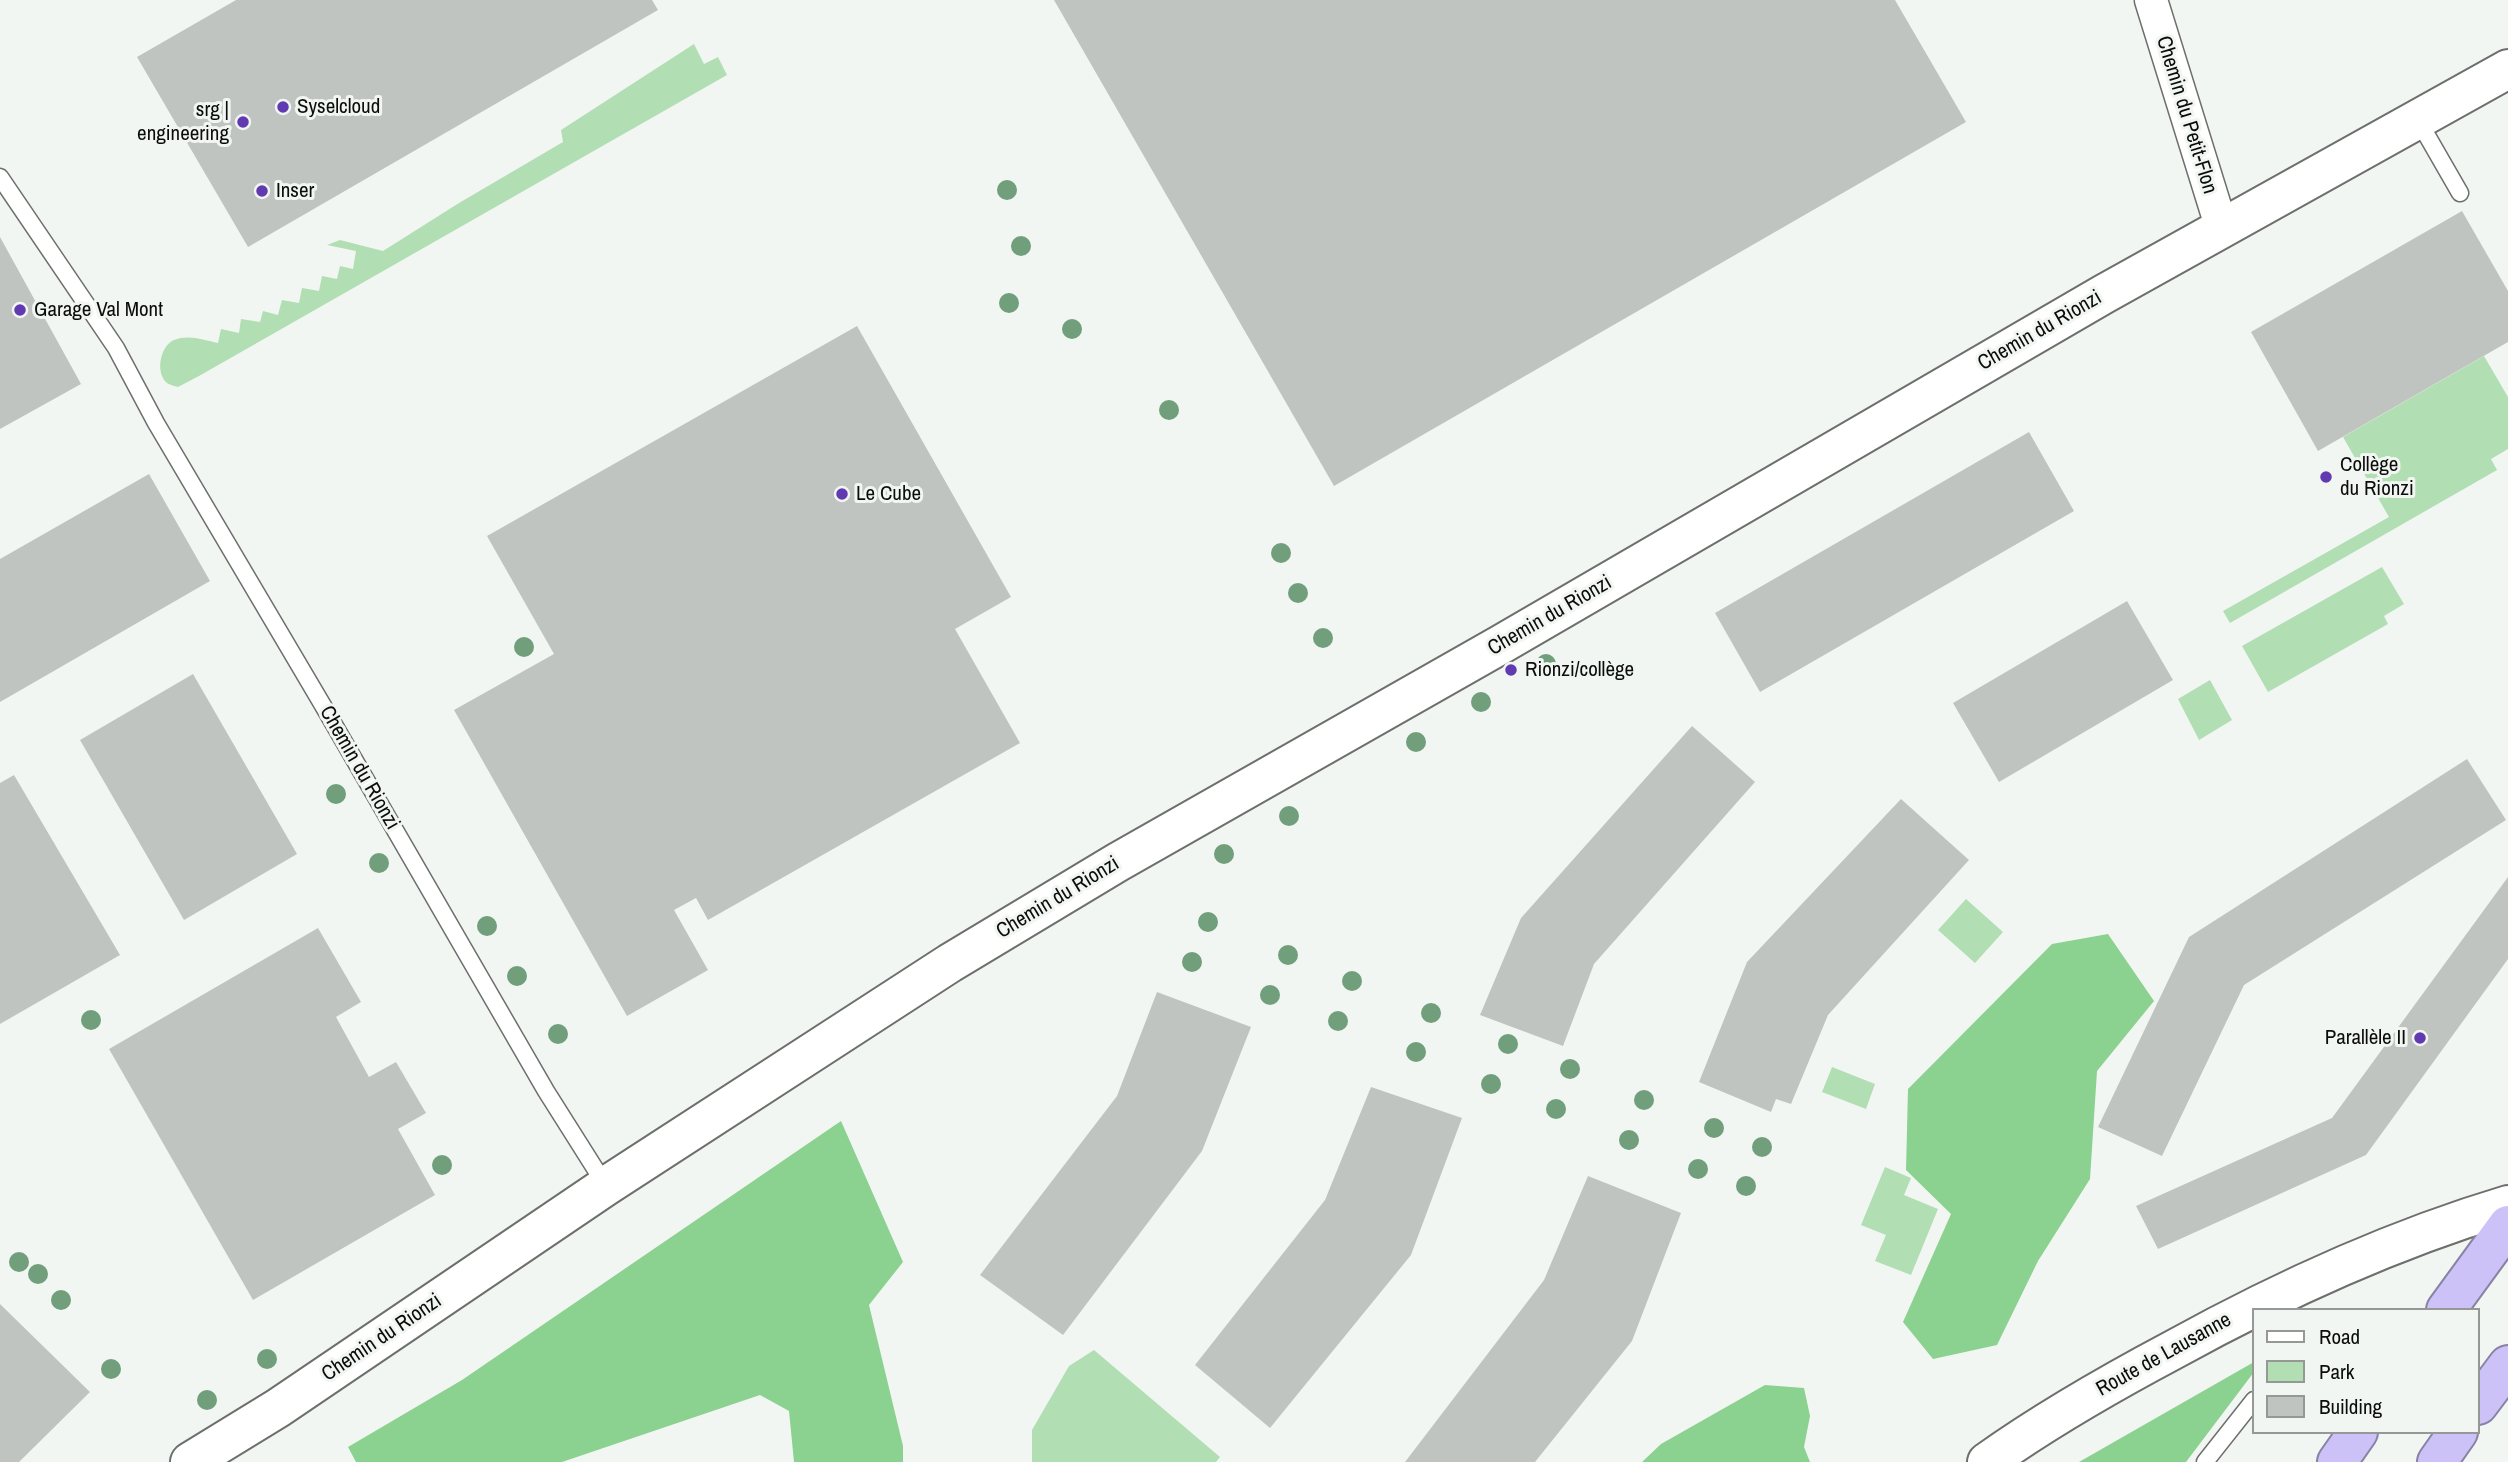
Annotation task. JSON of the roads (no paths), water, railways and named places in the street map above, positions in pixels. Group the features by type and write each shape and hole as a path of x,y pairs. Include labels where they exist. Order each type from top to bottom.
{"highway":[{"path":"2447,1308 2508,1225"},
{"path":"2480,1402 2508,1365"},
{"path":"2337,1462 2357,1434"},
{"path":"2437,1462 2457,1434"}],"street":[{"name":"Chemin du Petit-Flon","path":"2151,0 2222,229"},
{"name":"Chemin du Rionzi","path":"190,1462 278,1408 606,1186 950,963 1118,862 1464,666 2104,293 2508,69"},
{"name":"Route de Lausanne","path":"1987,1462 2026,1434 2111,1383 2255,1305 2374,1252 2508,1205"}],"lane":[{"path":"2418,120 2460,192"},
{"name":"Chemin du Rionzi","path":"0,177 116,348 156,424 339,732 546,1091 606,1186"},
{"path":"2205,1462 2252,1403"}],"place":[{"name":"Syselcloud","path":"283,107"},
{"name":"srg | engineering","path":"243,122"},
{"name":"Inser","path":"262,191"},
{"name":"Garage Val Mont","path":"20,310"},
{"name":"Collège du Rionzi","path":"2326,477"},
{"name":"Le Cube","path":"842,494"},
{"name":"Rionzi/collège","path":"1511,670"},
{"name":"Parallèle II","path":"2420,1038"}]}
